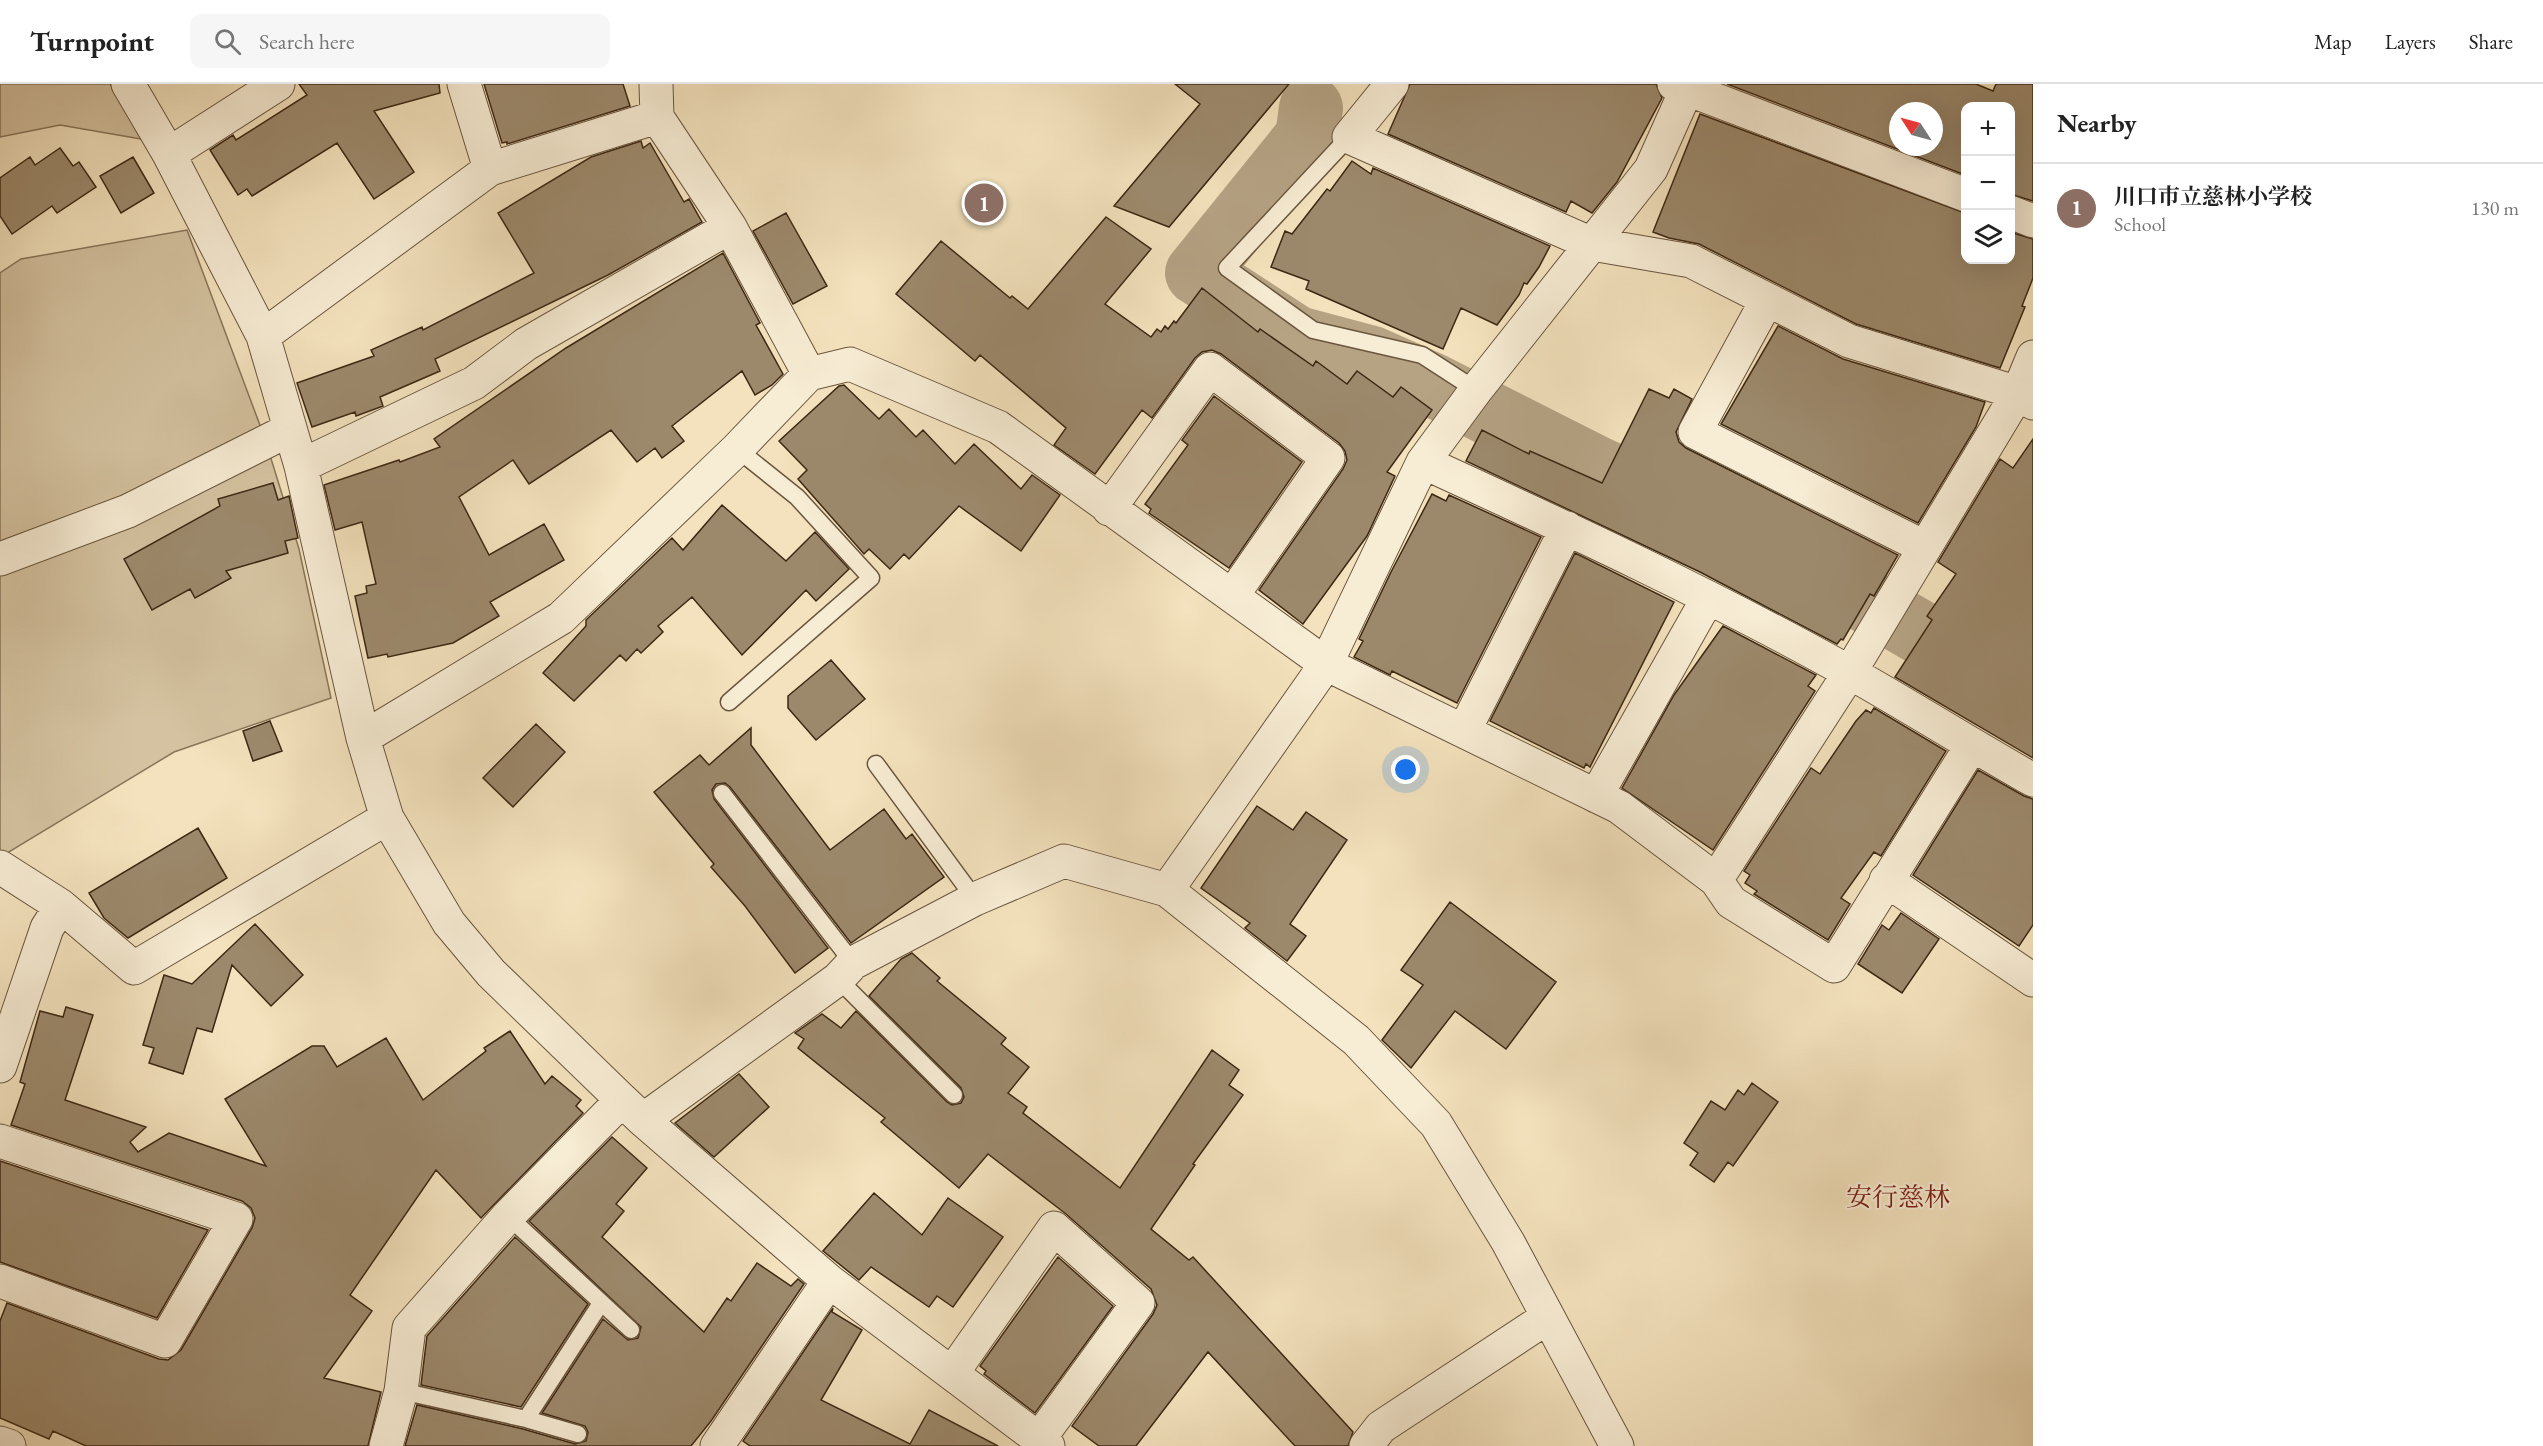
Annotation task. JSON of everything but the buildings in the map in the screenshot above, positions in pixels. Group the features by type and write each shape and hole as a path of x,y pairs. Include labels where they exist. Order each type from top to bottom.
{"street":[{"path":"128,84 169,154 263,336 301,466 363,738 387,818 449,923 491,973 633,1110 829,1281 953,1372 1043,1443 1138,1303 1054,1228 953,1372"},
{"path":"169,154 278,84"},
{"path":"464,84 490,169"},
{"path":"656,84 657,117 730,227 809,374"},
{"path":"1392,84 1349,137 1592,244 1691,261 1849,341 2026,398"},
{"path":"1167,890 1326,664 1423,462 1476,390 1651,169 1683,86 1961,193"},
{"path":"263,336 490,169 657,117"},
{"path":"2015,214 2033,221"},
{"path":"301,466 474,383 526,344 730,227"},
{"path":"1767,300 1695,432 1924,547"},
{"path":"1716,880 1850,672 1924,547 2026,398 2033,357"},
{"path":"363,738 561,618 737,449 809,374 850,364 998,428 1326,664 1619,807 1716,880 1731,902 1834,966 1971,745"},
{"path":"1109,509 1210,369 1328,458 1232,596"},
{"path":"0,559 128,511 289,430"},
{"path":"1423,462 1567,528 1850,672 2033,780"},
{"path":"1464,731 1567,528"},
{"path":"1596,796 1708,598"},
{"path":"0,867 61,906 134,968 387,818"},
{"path":"386,1446 401,1391 409,1328 508,1216 633,1110 845,971 975,899 1064,861 1167,890 1356,1040 1436,1124 1508,1242 1617,1446"},
{"path":"1886,880 2030,971"},
{"path":"0,1066 47,928 61,906"},
{"path":"0,1141 236,1219 165,1341 0,1281"},
{"path":"717,1446 829,1281"},
{"path":"1366,1446 1381,1427 1548,1317"},
{"path":"0,1443 9,1446"}],"lane":[{"path":"1349,137 1227,268 1313,330 1422,356 1476,390"},
{"path":"729,702 871,578 797,497 737,449"},
{"path":"876,764 975,899"},
{"path":"723,793 845,971 954,1095"},
{"path":"508,1216 631,1330"},
{"path":"525,1419 601,1303"},
{"path":"401,1391 525,1419 578,1434"}],"shaded area":[{"path":"0,84 110,84 141,139 60,125 0,137"},
{"path":"187,230 264,436 299,549 331,698 174,752 4,855 0,853 0,273 21,259"}],"waterway":[{"path":"1311,108 1307,137 1197,273 1297,338 1372,358 1433,385 1599,469 1687,509"},
{"path":"1790,557 1930,638 2033,694"}],"place":[{"name":"川口市立慈林小学校","path":"984,203"}],"district":[{"name":"安行慈林","path":"1898,1197"}]}
